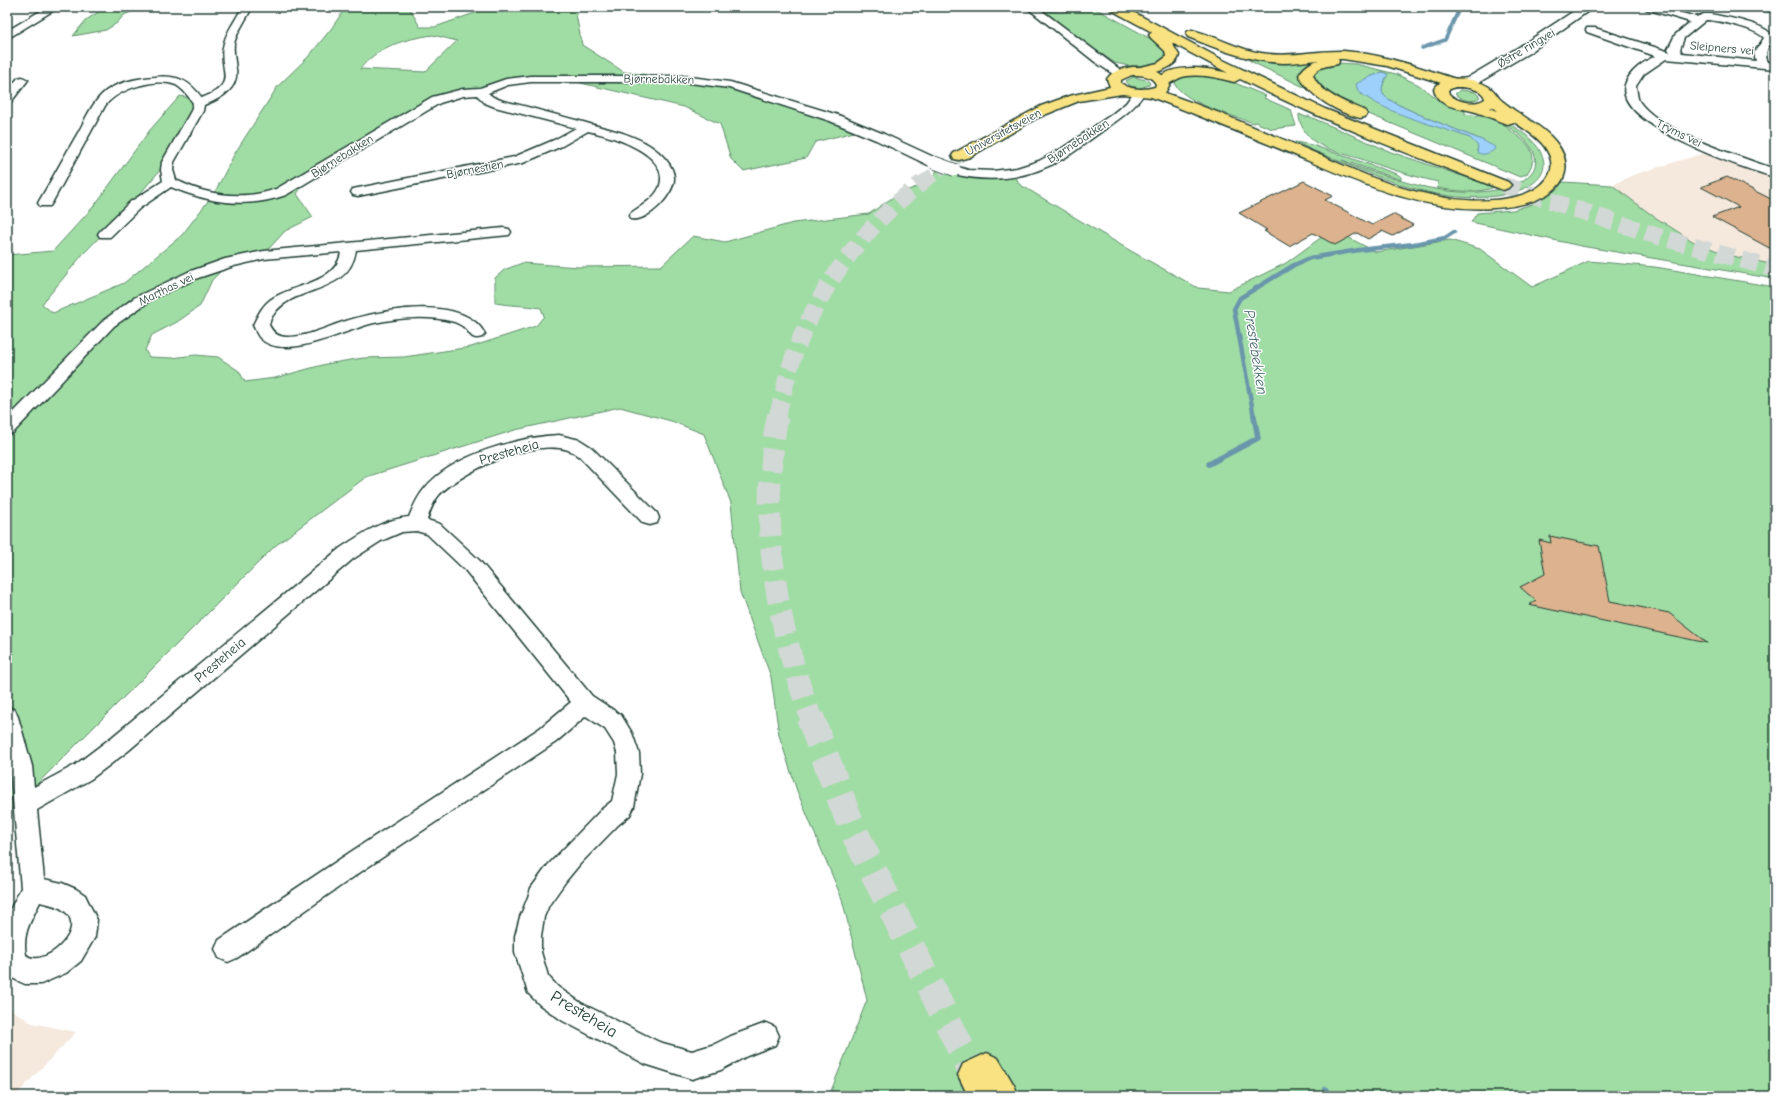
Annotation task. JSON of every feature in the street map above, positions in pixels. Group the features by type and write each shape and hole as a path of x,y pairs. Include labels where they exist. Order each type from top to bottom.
{"main road":[{"path":"1116,8 1277,92 1377,136 1509,183 1304,94 1133,7"},
{"name":"Østre ringvei","path":"1458,83 1471,81 1524,50 1588,7"},
{"name":"Østre ringvei","path":"1491,96 1490,88 1494,82 1520,60 1597,7"},
{"path":"1116,8 1165,43 1173,55 1172,59 1162,66 1140,71 1129,71 1117,76 1115,85 1123,90 1153,89 1211,111 1371,177 1417,193 1451,199 1485,200 1517,195 1530,190 1541,183 1550,169 1548,156 1540,142 1525,130 1497,114 1453,102 1445,98 1440,93 1404,74 1384,67 1354,61 1337,60 1320,63 1307,72 1306,75 1309,82 1317,90 1406,139"},
{"path":"1147,14 1216,44 1252,55 1278,59 1331,55 1359,56 1458,83 1477,86 1491,96 1501,106 1534,128 1545,138 1555,152 1559,171 1555,180 1550,186 1537,194 1512,202 1479,205 1436,201 1397,192 1358,177 1212,116 1153,89"},
{"path":"1140,71 1152,74 1153,89"},
{"path":"1153,89 1175,74 1187,71 1201,71 1241,80 1277,92"},
{"name":"Universitetsveien","path":"1117,76 1088,89 1043,104 1018,118 959,156 1057,103 1092,93 1123,90"},
{"path":"1440,93 1442,87 1458,83"},
{"path":"1475,107 1486,106 1492,101 1491,96"},
{"path":"982,1080 1003,1096"}],"street":[{"path":"7,36 54,7"},
{"path":"199,103 217,96 229,85 231,71 228,51 230,41 247,7"},
{"path":"1031,7 1099,60 1117,76"},
{"name":"Sleipners vei","path":"1650,7 1697,21"},
{"name":"Sleipners vei","path":"1678,57 1674,49 1678,37 1697,21 1704,17 1711,17 1758,29 1767,34 1769,38 1760,53 1759,58 1763,64"},
{"name":"Sleipners vei","path":"1591,30 1664,55 1775,66"},
{"name":"Tryms vei","path":"1664,55 1645,68 1630,86 1631,94 1641,111 1666,129 1771,172 1774,158"},
{"name":"Bjørnebakken","path":"170,182 199,194 225,198 240,199 270,196 303,180 421,107 450,96 482,91 506,82 531,79 666,78 714,82 743,88 834,118 954,170 994,175 1034,168 1065,152 1117,117 1153,89"},
{"path":"7,99 22,80"},
{"path":"45,203 99,106 109,94 115,90 150,81 170,80 185,86 199,103"},
{"path":"482,91 482,94 489,100 499,104 611,133 649,151 664,164 669,179 667,188 662,196 654,204 636,216"},
{"path":"105,234 135,205 170,182 167,170 168,162 197,111 199,103"},
{"name":"Bjørnestien","path":"358,192 518,160 558,144 586,127"},
{"name":"Marthas vei","path":"7,429 109,323 149,295 193,275 246,258 264,255 504,232"},
{"path":"349,248 347,261 338,271 324,280 286,298 265,314 261,325 265,334 271,338 287,342 307,340 355,322 405,314 424,313 441,314 464,321 470,324 477,334"},
{"name":"Presteheia","path":"416,524 431,492 461,469 498,452 529,444 552,441 562,442 580,448 650,518"},
{"name":"Presteheia","path":"26,804 83,772 120,744 346,554 374,536 400,525 416,524 433,529 472,564 584,703 613,722 624,740 628,753 629,774 622,806 557,873 540,897 532,917 528,936 528,952 537,984 549,996 572,1012 654,1054 692,1065 721,1056 740,1045 766,1036"},
{"path":"228,949 548,735 568,719 584,703"},
{"path":"7,717 21,766 34,888"}],"shaded area":[{"path":"1708,152 1775,177 1775,265 1728,255 1694,242 1653,216 1612,185 1633,175"},
{"path":"7,1007 32,1023 76,1032 15,1096 7,1096"}],"green space":[{"path":"106,7 143,7 124,15 117,23 106,30 73,36 86,20"},
{"path":"346,7 409,7 420,27 435,27 495,7 576,7 575,9 582,45 624,72 702,81 749,91 862,130 815,142 806,158 743,171 731,159 720,124 684,107 572,81 535,79 470,90 417,113 307,178 297,194 313,217 285,231 265,253 223,269 212,280 200,306 177,322 152,335 145,350 149,357 172,358 195,355 218,357 239,371 245,382 275,378 326,364 363,358 404,357 471,347 536,326 544,316 541,308 495,303 495,278 504,270 522,263 579,267 661,266 693,236 725,242 793,223 869,214 899,193 929,183 939,167 998,173 1014,172 1019,184 1131,251 1198,288 1229,291 1286,263 1330,231 1321,223 1376,252 1450,240 1480,249 1532,287 1589,261 1655,267 1775,287 1775,1096 829,1096 867,1000 842,899 797,791 779,735 771,677 740,592 731,503 704,434 671,421 620,407 515,430 366,477 275,546 7,814 7,255 53,251 94,206 150,130 180,96 195,99 188,131 161,169 127,209 83,254 42,304 53,313 124,283 182,235 215,192 235,153 278,86 309,56 331,29","holes":["433,35 457,41 425,72 360,69 375,55 402,41"]},
{"path":"1065,7 1093,7 1160,44 1165,49 1167,55 1161,62 1153,65 1129,66 1115,63 1076,37 1045,12 1069,11"},
{"path":"1722,7 1775,7 1775,13 1725,8"},
{"path":"1242,56 1317,60 1302,68 1300,72 1300,75 1308,89"},
{"path":"1336,63 1356,64 1396,74 1419,85 1443,104 1465,111 1465,114 1492,118 1507,123 1533,141 1540,151 1544,162 1543,171 1537,180 1525,188 1507,194 1467,198 1447,196 1408,187 1370,173 1295,142 1312,145 1397,174 1401,177 1401,180 1342,160 1351,165 1408,183 1450,191 1478,192 1498,190 1514,185 1526,178 1534,170 1536,159 1531,148 1520,136 1502,123 1522,139 1531,151 1533,158 1526,175 1520,177 1347,105 1321,88 1312,78 1317,69","holes":["1382,72 1388,74 1382,89 1383,94 1388,99 1398,105 1484,141 1477,152 1478,146 1470,138 1395,111 1361,94 1365,79"]},
{"path":"1199,74 1228,80 1266,96 1264,98 1291,110 1296,126 1272,129 1255,122 1253,123 1200,103 1190,98 1175,85 1176,79 1180,77"},
{"path":"1133,77 1147,80 1150,83 1149,85 1140,88 1130,86 1126,81"},
{"path":"1460,90 1475,92 1480,97 1471,101 1464,99 1455,94"},
{"path":"1299,114 1306,117 1308,116 1391,152 1495,187 1481,191 1458,191 1437,188 1438,182 1330,150 1309,137 1300,121"},
{"path":"1563,182 1612,185 1653,216 1694,242 1728,255 1775,265 1775,279 1581,246 1471,222 1477,213 1513,210 1536,203"}],"water":[{"path":"1382,72 1388,74 1383,84 1382,91 1388,99 1398,105 1446,126 1484,141 1495,147 1494,150 1490,153 1481,154 1477,152 1478,146 1470,138 1396,113 1369,99 1358,91 1356,84"}],"building":[{"path":"1727,177 1775,201 1775,251 1712,217 1739,207 1701,187"},
{"path":"1304,181 1333,196 1325,200 1372,225 1393,214 1413,225 1393,236 1382,231 1368,239 1357,233 1335,245 1313,233 1289,246 1264,231 1267,230 1239,213"},
{"path":"1550,536 1599,546 1610,601 1669,613 1707,643 1529,605 1536,601 1520,587 1545,574 1539,540 1551,543"}],"waterway":[{"name":"Prestebekken","path":"1422,48 1445,40 1460,7"},
{"name":"Prestebekken","path":"1254,417 1234,309 1240,298 1294,265 1310,258 1359,250 1414,244 1445,238 1454,232"},
{"name":"Prestebekken","path":"1209,464 1258,438 1254,416"},
{"name":"Prestebekken","path":"1326,1090 1326,1096"}],"tunnel":[{"path":"922,183 959,156"},
{"path":"777,417 792,361 802,335 828,285 844,261 881,218 901,199 923,182"},
{"path":"1503,185 1660,237 1775,269"},
{"path":"778,416 773,444 770,494 772,559 783,624 800,687 811,718"},
{"path":"810,717 852,828 974,1075"}]}
